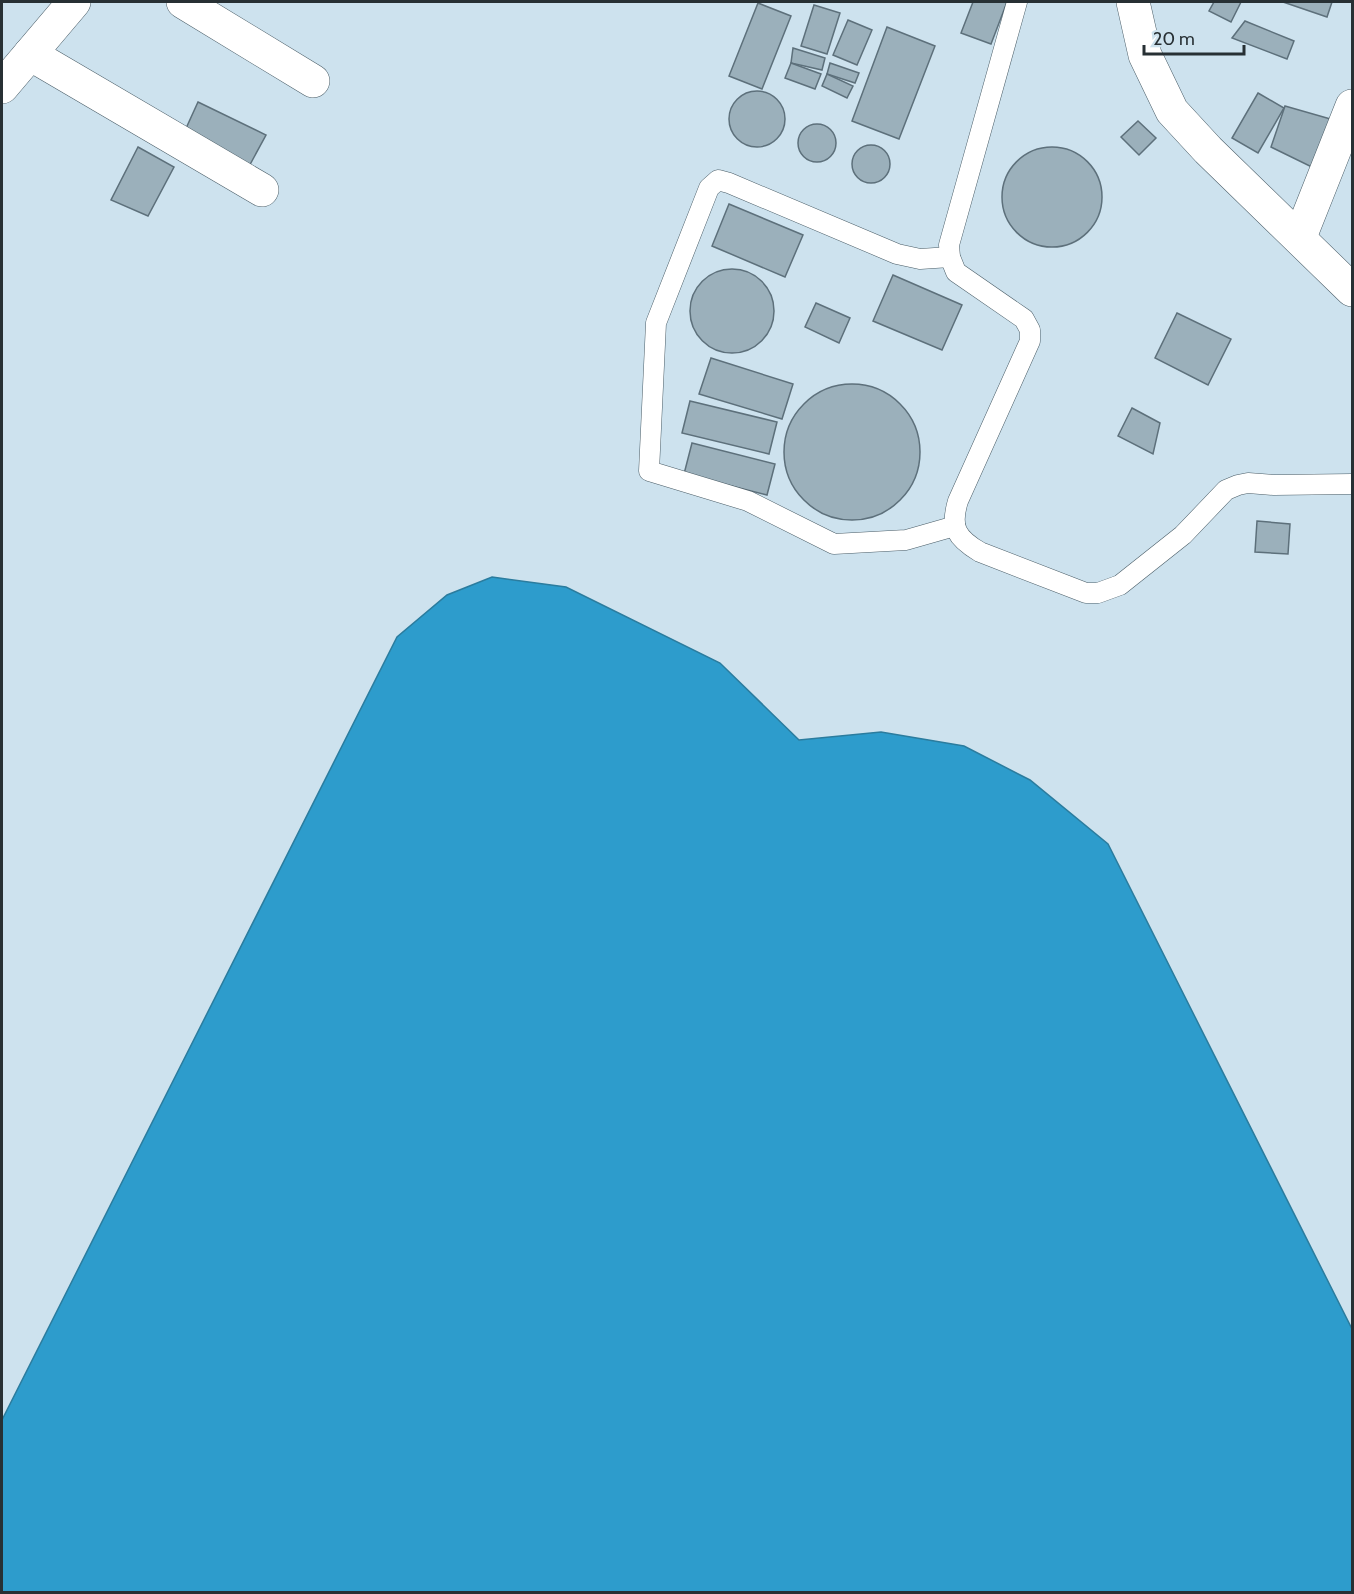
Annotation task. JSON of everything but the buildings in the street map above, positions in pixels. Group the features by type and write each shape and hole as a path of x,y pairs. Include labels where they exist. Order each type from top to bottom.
{"street":[{"path":"2,87 74,2"},
{"path":"183,2 314,81"},
{"path":"1133,2 1145,55 1172,111 1208,150 1353,290"},
{"path":"30,54 262,190"},
{"path":"1300,237 1353,106"}],"lane":[{"path":"1017,2 949,245 950,257 956,272 1024,319 1030,330 1030,341 958,501 955,526 959,536 980,552 1086,593 1098,593 1120,585 1183,535 1226,490 1248,483 1353,484"},
{"path":"950,257 920,259 897,254 718,180 708,188 656,323 649,471 748,501 834,544 906,540 955,526"}],"water":[{"path":"492,577 566,587 720,663 799,740 881,732 964,746 1030,780 1108,844 1352,1329 1352,1592 2,1592 2,1420 397,637 447,595"}]}
